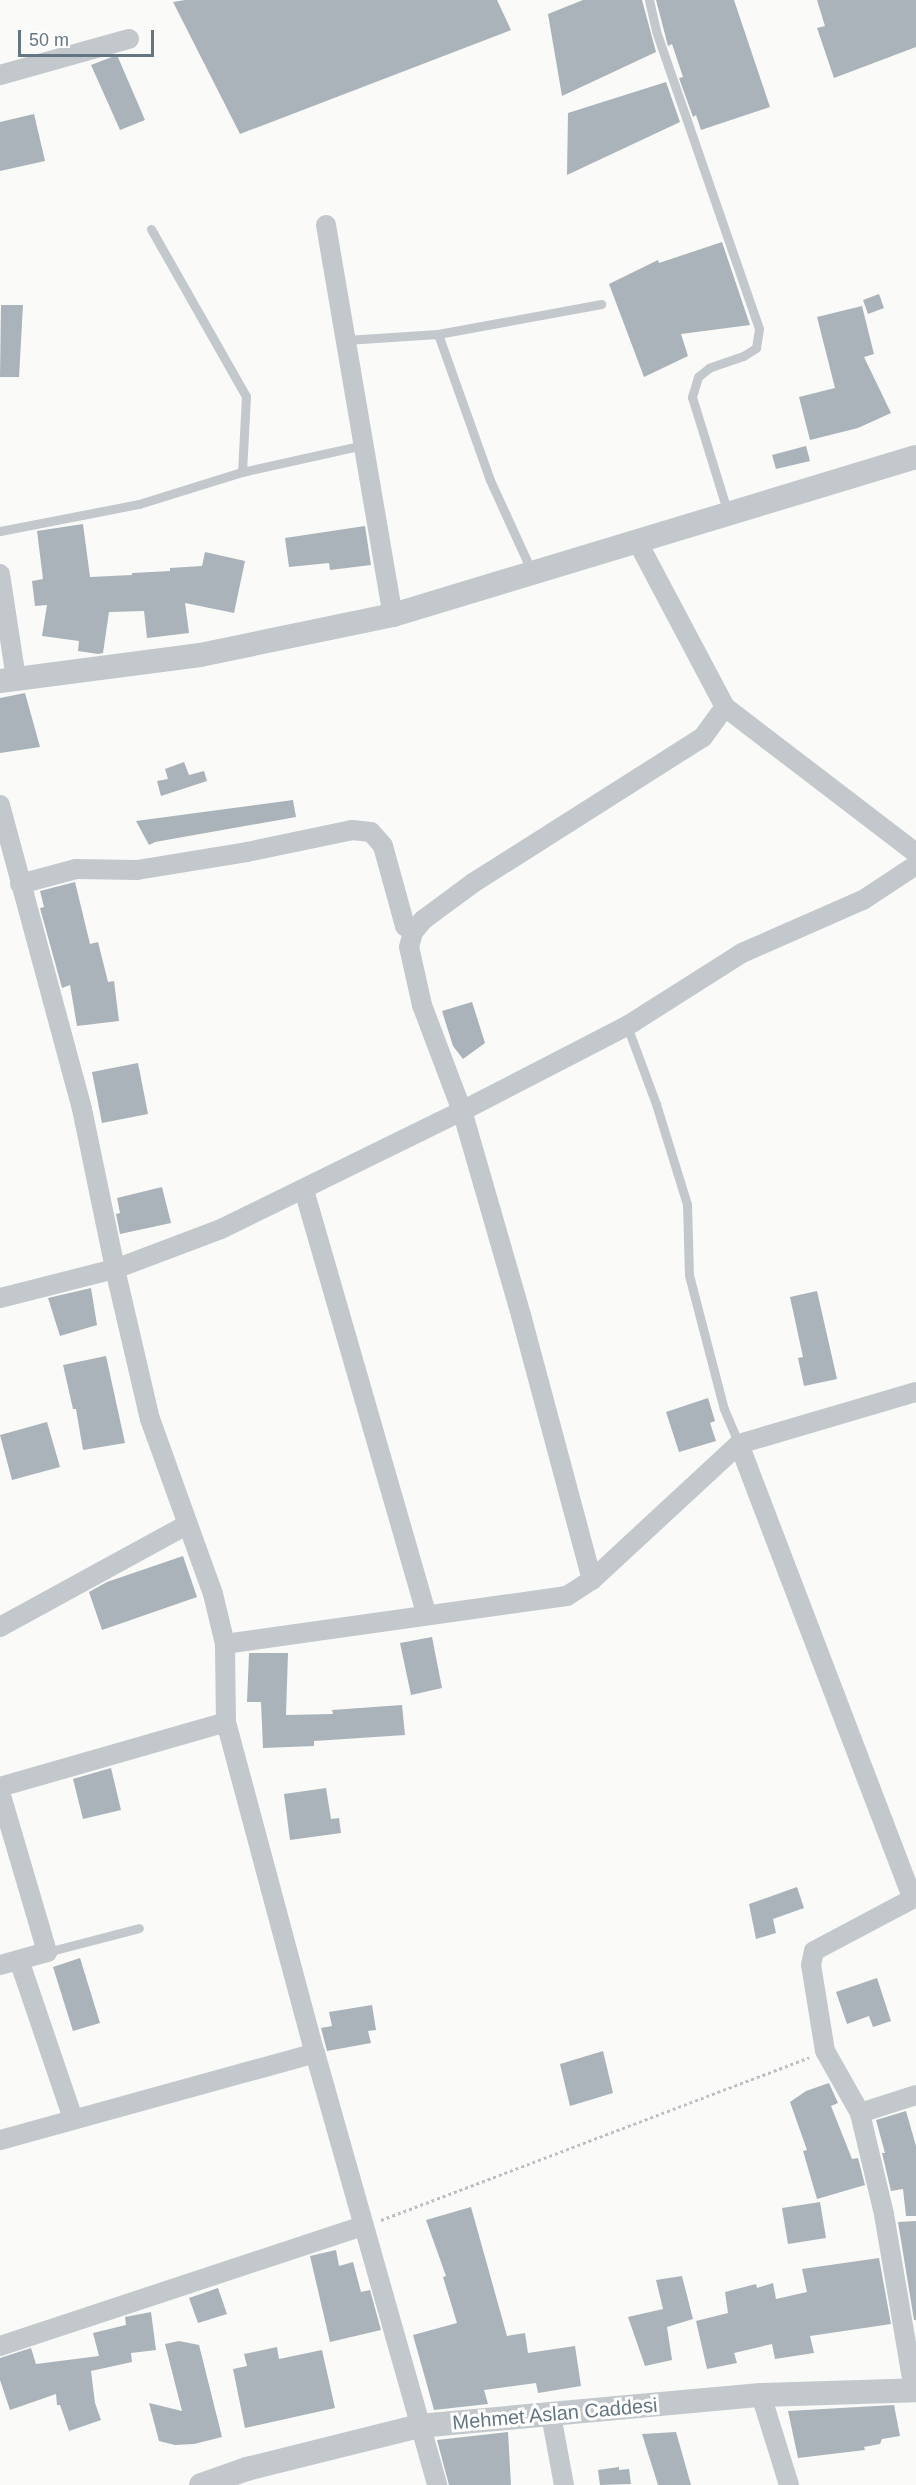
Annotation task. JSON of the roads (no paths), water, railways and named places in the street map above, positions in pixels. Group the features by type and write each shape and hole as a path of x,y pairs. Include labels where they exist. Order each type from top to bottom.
{"street":[{"path":"0,75 129,39"},
{"path":"326,225 393,615"},
{"path":"0,574 8,680 200,655 393,615 916,457"},
{"path":"637,541 725,707 916,853"},
{"path":"592,1580 521,1315 462,1111 422,1005 408,947 412,932 423,920 473,882 703,737 725,707"},
{"path":"0,805 82,1109 115,1269 150,1419 186,1525 213,1594 225,1644 226,1722 315,2053 437,2485"},
{"path":"20,884 76,869 137,870 247,852 352,830 371,832 383,846 405,926 412,932"},
{"path":"0,1298 115,1269 221,1229 304,1190 627,1026 742,953 863,900 916,866"},
{"path":"304,1190 427,1615"},
{"path":"225,1644 567,1596 592,1580 740,1444 916,1392"},
{"path":"740,1444 914,1898 814,1951 810,1965 825,2051 860,2113 884,2214 915,2390"},
{"path":"0,1627 186,1525"},
{"path":"0,1787 226,1722"},
{"path":"0,1792 47,1952 0,1965"},
{"path":"19,1960 73,2119"},
{"path":"0,2140 315,2053"},
{"path":"860,2113 916,2095"},
{"path":"0,2346 363,2226"},
{"name":"Mehmet Aslan Caddesi","path":"201,2485 247,2469 419,2427 762,2395 915,2390"},
{"path":"762,2395 789,2485"},
{"path":"551,2415 564,2485"}],"lane":[{"path":"649,0 656,31 759,329 756,348 743,356 709,368 698,377 692,397 728,514"},
{"path":"151,229 246,396 242,472"},
{"path":"346,340 438,334 601,304"},
{"path":"438,334 490,480 533,574"},
{"path":"0,531 139,504 242,472 364,445"},
{"path":"627,1026 657,1104 687,1204 689,1275 724,1409 740,1444"},
{"path":"47,1952 139,1928"}]}
